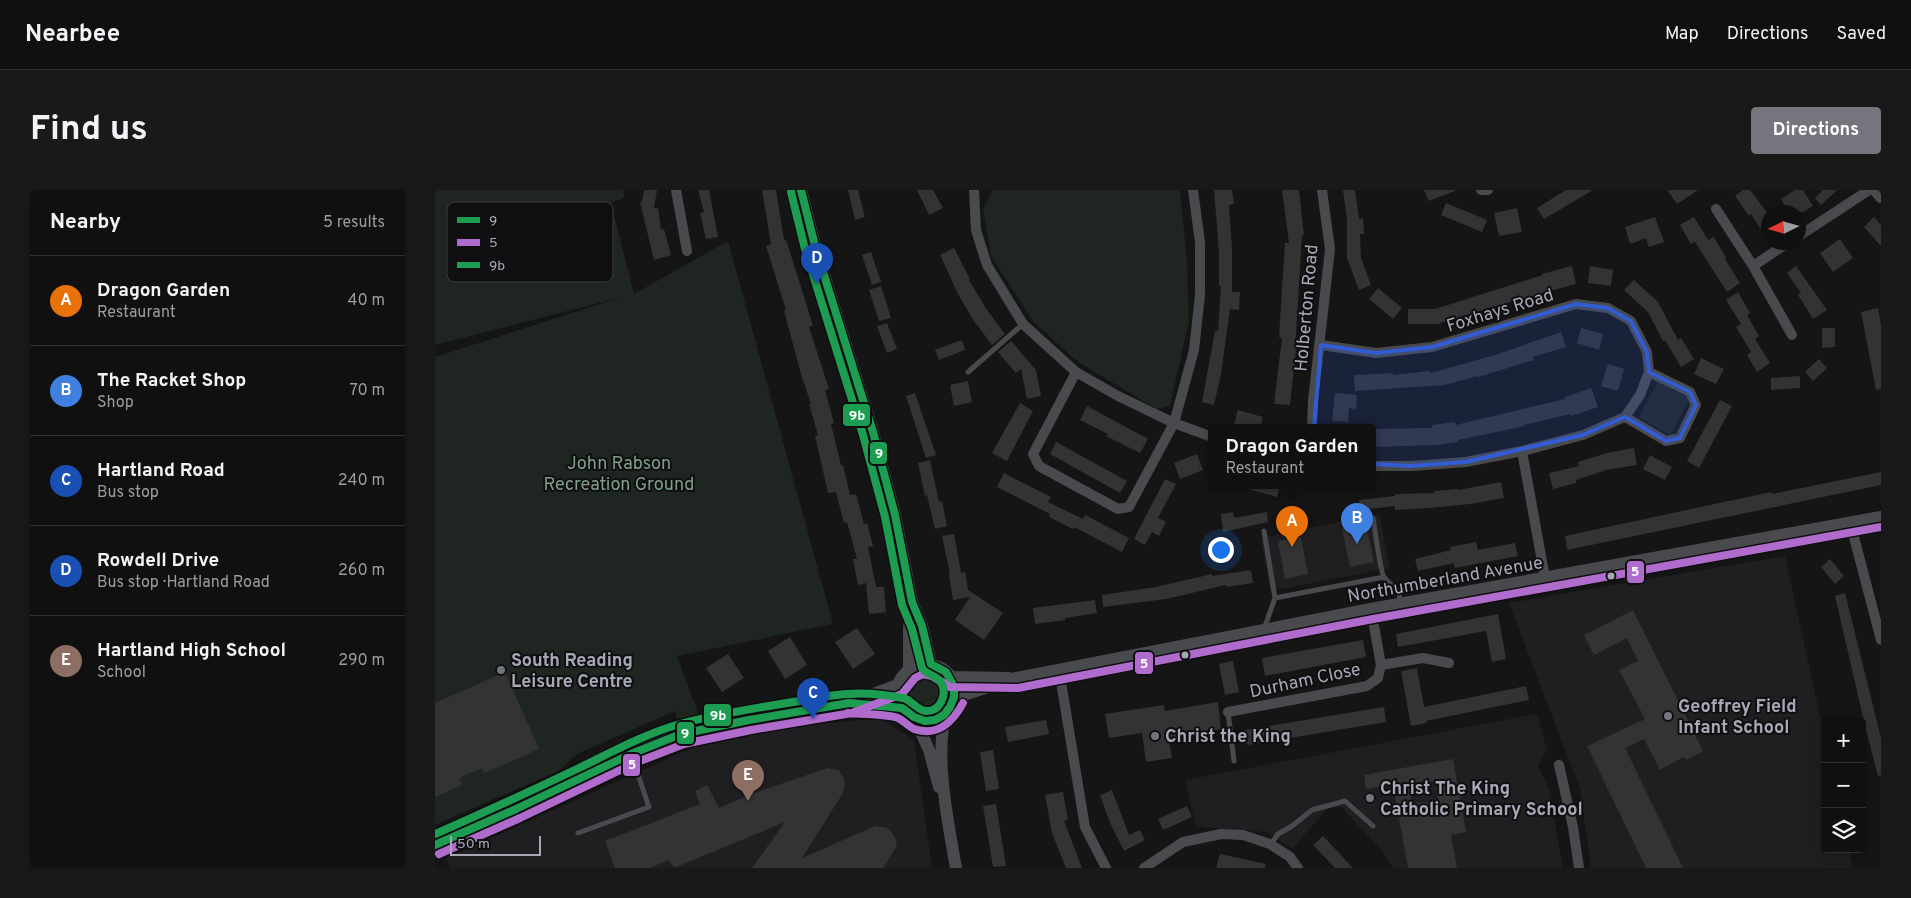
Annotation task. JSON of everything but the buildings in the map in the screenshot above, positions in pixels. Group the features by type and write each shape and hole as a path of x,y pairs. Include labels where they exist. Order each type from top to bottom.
{"street":[{"path":"676,190 687,250"},
{"path":"801,190 815,246 873,432 895,515 912,602 922,626 931,664"},
{"path":"975,190 975,230 987,265 1023,324 1077,372 1118,396 1173,423 1208,436"},
{"path":"1077,372 1033,454 1039,466 1118,509 1129,507 1173,423 1193,350 1200,295 1200,242 1193,190"},
{"name":"Holberton Road","path":"1312,424 1330,249 1322,190"},
{"path":"1481,190 1488,190"},
{"path":"1806,231 1869,190"},
{"path":"1875,190 1881,197"},
{"path":"1716,209 1753,266 1792,335"},
{"path":"1753,266 1777,250"},
{"name":"Foxhays Road","path":"1321,345 1376,353 1432,347 1576,304 1608,308 1631,321 1647,352 1649,372"},
{"path":"1376,466 1411,466 1465,462 1522,451 1583,435 1625,417 1640,396 1649,372 1690,392 1696,405 1680,438 1666,441 1625,417"},
{"path":"1522,451 1545,578"},
{"name":"Northumberland Avenue","path":"954,698 1016,678 1400,604 1881,517"},
{"path":"1850,522 1881,640"},
{"path":"909,669 909,628 912,602"},
{"name":"Durham Close","path":"1228,712 1367,686 1378,678 1381,664 1371,610"},
{"path":"1381,664 1423,658 1449,663"},
{"path":"947,712 937,720 925,722 909,715 902,708 898,698 898,685 902,676 909,669 919,664 931,664 944,670 951,677 954,687 954,698 942,729 941,749 948,821 956,868"},
{"path":"1059,670 1085,827 1106,868"},
{"name":"Northumberland Avenue","path":"951,677 1016,678"},
{"path":"435,845 631,754 681,734 849,703 898,685"},
{"path":"849,703 902,708"},
{"path":"915,719 929,750 948,821"},
{"path":"1559,765 1573,827 1579,868"},
{"path":"1144,868 1183,842 1221,834 1243,836 1270,844 1290,857 1298,868"}],"lane":[{"path":"968,372 1023,324"},
{"path":"1373,518 1384,577 1400,595 1400,604"},
{"path":"1264,531 1275,598 1264,631"},
{"path":"1275,598 1384,577"},
{"path":"1228,712 1235,761"},
{"path":"578,833 649,807 631,754"},
{"path":"1270,844 1278,834 1313,810 1345,801 1373,826"}],"highlighted area":[{"path":"1576,304 1608,308 1631,321 1647,352 1649,372 1690,392 1696,405 1680,438 1666,441 1625,417 1583,435 1466,462 1411,466 1311,461 1321,345 1376,353 1432,347"}],"shaded area":[{"path":"1379,514 1390,568 1270,591 1261,538"},
{"path":"1785,556 1821,721 1821,853 1850,853 1853,868 1591,868 1580,789 1509,603"},
{"name":"Christ The King Catholic Primary School","path":"1537,714 1547,750 1538,766 1549,789 1563,868 1393,868 1382,851 1341,807 1328,808 1292,849 1267,832 1196,827 1185,780"},
{"path":"880,718 914,740 932,868 450,868 446,858 701,744 801,726"}],"green space":[{"name":"John Rabson Recreation Ground","path":"435,190 623,190 624,198 613,202 447,202 447,282 613,282 613,211 634,294 728,241 833,624 677,656 700,718 679,724 675,711 579,753 558,771 435,825 435,357 622,297 435,345"},
{"path":"993,190 1180,190 1187,260 1189,321 1170,406 1157,409 1078,362 1033,321 991,256 983,209"},
{"path":"1658,382 1690,399 1670,435 1639,417"},
{"path":"925,671 937,675 943,681 947,693 943,705 937,711 925,715 913,711 907,705 903,693 907,681 913,675"}],"transit line":[{"name":"9","path":"435,845 631,754 681,734 849,703 902,708 914,717 925,721 935,720 944,715 950,707 954,697 954,687 946,672 931,664 922,626 912,602 895,515 873,432 815,246 801,190"},
{"name":"9b","path":"435,834 642,738 698,719 846,694 875,694 903,698 919,709 926,711 931,711 939,706 944,693 942,684 922,668 912,629 902,605 885,517 863,435 805,249 791,192"},
{"name":"5","path":"439,854 635,763 684,744 751,730 852,713 902,694 915,678 923,674 932,676 950,687 1018,688 1373,619 1881,527"},
{"name":"5","path":"848,713 894,717 914,729 930,731 949,722 963,703"}],"place":[{"name":"Rowdell Drive","path":"817,284"},
{"name":"The Racket Shop","path":"1357,544"},
{"name":"Dragon Garden","path":"1292,547"},
{"name":"South Reading Leisure Centre","path":"501,670"},
{"name":"Geoffrey Field Infant School","path":"1668,716"},
{"name":"Hartland Road","path":"813,719"},
{"name":"Christ the King","path":"1155,736"},
{"name":"Christ The King Catholic Primary School","path":"1370,798"},
{"name":"Hartland High School","path":"748,801"}]}
